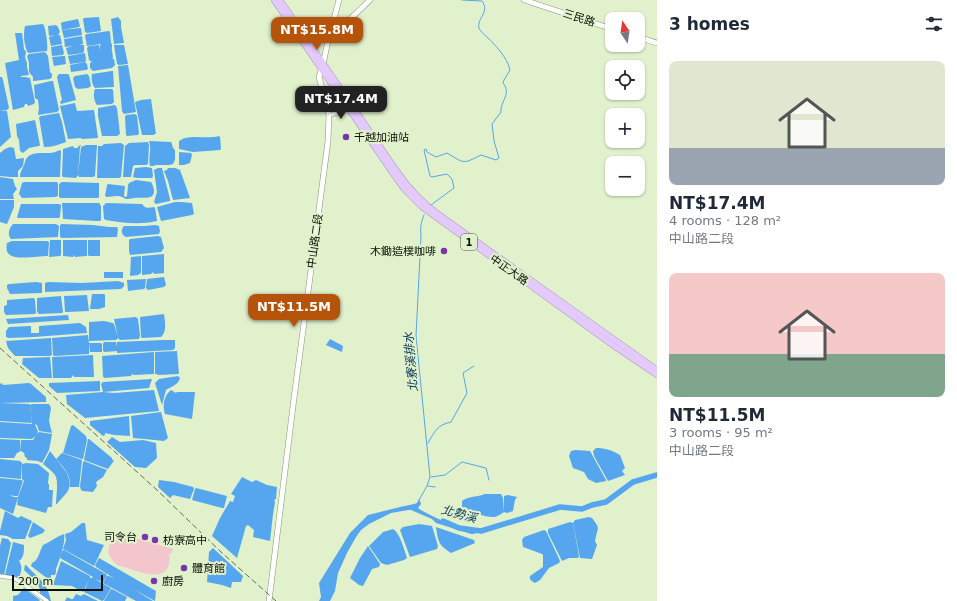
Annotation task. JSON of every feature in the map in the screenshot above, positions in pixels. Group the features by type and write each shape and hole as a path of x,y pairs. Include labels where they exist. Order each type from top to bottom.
{"main road":[{"name":"1","path":"274,0 322,67"},
{"name":"1","path":"280,0 322,67"},
{"name":"中正大路","path":"322,67 394,176 404,189 422,207 614,346 657,370"},
{"name":"中正大路","path":"322,67 407,186 420,199 438,214 647,365 657,375"}],"street":[{"name":"中山路二段","path":"269,601 328,140 329,115 319,77 339,0"},
{"path":"328,41 370,0"},
{"name":"三民路","path":"524,0 605,27"},
{"path":"645,39 657,43"},
{"path":"329,115 349,110"},
{"path":"0,576 13,578 20,581 47,601"}],"shaded area":[{"path":"118,533 173,549 171,554 169,553 169,564 166,571 160,574 143,573 117,565 110,557 109,548 110,544"}],"water":[{"path":"99,17 101,31 85,32 83,19"},
{"path":"118,17 121,21 124,43 114,44 111,19"},
{"path":"78,19 79,27 62,30 61,23"},
{"path":"43,24 45,29 47,51 28,53 24,40 25,26"},
{"path":"56,25 60,32 58,35 60,35 62,44 51,46 49,37 55,35 49,36 48,26"},
{"path":"81,28 82,35 64,38 62,30"},
{"path":"109,31 112,44 112,59 114,59 115,65 112,68 93,71 90,68 90,63 92,62 89,60 87,48 89,46 99,45 100,50 101,44 87,46 85,35"},
{"path":"15,33 22,33 29,75 21,77 30,78 35,102 34,104 28,106 25,104 24,107 13,110 5,63 19,60"},
{"path":"82,36 83,44 79,45 84,45 83,53 68,55 66,48 73,46 65,47 64,39"},
{"path":"62,45 63,55 52,56 51,47"},
{"path":"114,45 124,45 128,64 117,64"},
{"path":"45,52 48,56 52,77 50,79 33,81 33,77 29,72 27,56 29,54"},
{"path":"85,53 85,62 70,64 68,56"},
{"path":"65,56 66,64 54,66 52,57"},
{"path":"85,62 88,69 71,72 70,65"},
{"path":"128,65 136,112 124,114 122,111 118,66"},
{"path":"113,71 114,87 95,88 92,81 92,74"},
{"path":"59,74 69,75 76,100 61,104 60,102 62,100 57,77"},
{"path":"87,74 89,76 91,86 88,88 78,89 75,87 73,78 75,76"},
{"path":"0,77 2,77 3,80 9,108 7,110 0,111"},
{"path":"53,81 59,110 57,112 38,115 38,100 35,98 34,85"},
{"path":"95,89 112,89 114,102 112,104 97,105 94,97"},
{"path":"151,99 156,134 142,135 135,102"},
{"path":"75,103 77,111 94,110 98,138 68,139 60,106"},
{"path":"115,105 117,108 120,134 117,136 102,136 98,108"},
{"path":"0,111 7,111 11,137 0,147"},
{"path":"59,113 66,142 55,146 44,147 39,117"},
{"path":"135,114 137,116 139,133 138,135 127,136 125,117 126,115"},
{"path":"35,120 40,145 29,148 23,153 20,151 16,124"},
{"path":"219,136 220,150 193,152 179,149 179,141 188,137"},
{"path":"149,141 171,142 175,150 175,160 173,164 150,166"},
{"path":"148,142 148,164 133,166 131,177 123,177 125,146 129,143"},
{"path":"121,143 124,145 121,177 97,178 98,146 102,146 104,144"},
{"path":"81,145 80,147 78,175 76,178 62,176 63,149 73,146 74,148 77,148"},
{"path":"86,145 97,145 95,176 79,177 81,147"},
{"path":"10,147 14,148 16,159 24,158 23,166 18,171 18,177 0,176 0,153"},
{"path":"59,150 61,151 60,177 20,177 24,164 29,156 37,153 56,152"},
{"path":"179,152 191,153 190,163 179,165"},
{"path":"135,168 152,168 152,178 133,177"},
{"path":"162,168 170,201 156,204 154,202 157,192 154,170"},
{"path":"168,168 180,170 190,198 173,200 164,171"},
{"path":"0,177 13,179 17,189 13,194 14,199 0,199"},
{"path":"136,180 151,182 154,191 153,195 128,199 119,196 105,196 108,184 125,186 124,196 126,197 129,183"},
{"path":"57,182 58,196 22,198 19,194 22,183"},
{"path":"62,182 99,183 99,197 61,198 59,197 59,184"},
{"path":"0,200 14,200 14,207 7,224 0,222"},
{"path":"175,202 192,203 194,214 161,221 157,207"},
{"path":"62,203 99,203 101,206 101,220 63,219"},
{"path":"106,203 142,204 143,206 149,208 154,207 157,221 131,223 106,220 104,219 103,206"},
{"path":"21,204 59,204 61,205 60,217 18,218"},
{"path":"13,224 56,224 59,226 58,237 11,239 9,232 10,227"},
{"path":"61,224 117,227 117,237 62,238 60,237"},
{"path":"124,226 159,226 159,234 126,237 122,232 122,228"},
{"path":"161,237 164,248 161,252 130,255 130,239"},
{"path":"50,240 61,240 60,256 49,257"},
{"path":"63,240 87,240 87,256 63,256"},
{"path":"88,240 100,240 100,256 88,255"},
{"path":"12,241 47,241 49,242 48,256 23,258 10,255 6,248 7,243"},
{"path":"164,254 164,273 154,274 153,272 151,274 142,275 142,256"},
{"path":"141,256 141,273 130,276 131,257"},
{"path":"104,272 123,272 123,278 104,278"},
{"path":"164,277 166,285 164,287 148,290 146,288 147,279"},
{"path":"146,279 144,289 128,291 127,280"},
{"path":"118,281 124,283 124,286 121,289 45,292 45,283 48,282 82,283"},
{"path":"42,283 42,293 10,294 7,288 7,285 9,284"},
{"path":"92,294 105,295 105,307 90,309"},
{"path":"87,295 89,311 65,312 64,296"},
{"path":"61,296 62,313 39,314 37,312 37,298"},
{"path":"34,298 35,314 6,315 4,312 4,306 7,305 7,300"},
{"path":"164,314 165,330 163,335 161,337 142,338 140,317"},
{"path":"68,315 69,320 8,324 6,319"},
{"path":"136,317 138,319 139,339 120,340 118,338 116,340 89,341 89,322 104,321 113,323 118,337 114,319"},
{"path":"80,323 86,327 87,333 34,337 6,337 6,331 9,327 31,326 31,333 39,333 39,326"},
{"path":"88,335 89,354 53,355 52,338"},
{"path":"51,338 52,355 50,356 15,356 8,348 6,341"},
{"path":"330,339 343,346 342,352 326,345"},
{"path":"175,340 175,348 173,350 117,353 117,351 103,351 104,342 116,342 117,347 117,342"},
{"path":"89,343 101,343 102,352 90,352"},
{"path":"177,351 179,374 155,374 155,352"},
{"path":"154,352 154,374 132,374 131,376 104,378 103,376 102,356"},
{"path":"93,355 94,377 74,377 73,375 71,378 53,378 52,357"},
{"path":"50,357 52,378 39,378 22,364 23,358"},
{"path":"178,376 180,378 178,382 166,390 162,405 155,383 159,379"},
{"path":"152,379 149,388 103,392 101,384 103,382"},
{"path":"100,381 100,391 57,393 49,386 49,383"},
{"path":"2,383 3,385 29,383 46,397 46,402 0,403 0,384"},
{"path":"154,390 159,411 85,418 67,404 66,395 103,392 114,393"},
{"path":"171,390 176,393 195,392 192,419 165,414 164,401"},
{"path":"0,403 29,404 32,423 0,421"},
{"path":"49,404 51,408 49,421 52,433 39,431 37,425 35,424 38,432 37,434 39,432 52,434 49,450 42,463 27,460 24,453 21,451 21,440 33,440 36,436 32,439 0,438 0,422 32,424 30,405"},
{"path":"161,412 168,438 164,441 133,438 131,416"},
{"path":"129,416 130,436 105,433 103,436 90,425 90,421"},
{"path":"73,425 86,436 87,440 83,459 63,453 71,426"},
{"path":"112,437 120,442 143,440 156,443 157,458 146,468 135,467 107,442"},
{"path":"0,439 20,440 21,451 17,453 14,458 0,458"},
{"path":"88,439 114,461 108,469 84,460"},
{"path":"596,448 603,448 620,455 625,468 622,471 625,475 608,481 594,456 593,451"},
{"path":"50,451 67,473 70,484 68,491 57,504 57,485 55,475 43,464"},
{"path":"571,451 590,451 606,481 596,483 588,479 584,472 573,468 569,456"},
{"path":"62,453 82,460 79,487 70,487 68,475 56,459"},
{"path":"0,459 20,461 22,463 21,479 0,477"},
{"path":"84,461 107,470 103,477 96,482 97,486 93,492 81,490 80,486"},
{"path":"22,464 38,464 49,473 49,490 53,490 52,507 48,507 46,513 17,505 18,497 24,481 22,479"},
{"path":"242,477 252,482 256,480 267,485 277,487 276,499 274,500 270,541 253,537 254,530 248,525 246,526 237,558 212,536 230,501 233,502 235,496 231,494"},
{"path":"0,478 23,481 18,496 9,495 18,497 13,514 0,508"},
{"path":"159,480 193,487 194,489 190,499 173,495 170,498 158,487"},
{"path":"196,488 227,496 224,508 192,500"},
{"path":"485,494 501,494 503,498 504,512 496,517 491,517 478,514 462,507 462,501 464,499"},
{"path":"508,495 517,497 513,511 507,513 504,512 504,496"},
{"name":"北勢溪","path":"419,499 421,504 418,508 429,514 456,527 471,532 475,532 481,528 481,532 471,534 436,523 432,519 411,510 391,513 369,524 361,530 347,553 338,573 335,591 330,601 319,601 321,597 319,583 350,533 368,515 414,504 417,503"},
{"path":"5,511 18,518 21,516 32,521 25,539 13,539 0,535"},
{"path":"589,517 592,518 598,528 595,541 597,545 592,559 580,558 573,523 575,520"},
{"path":"33,522 45,530 43,533 30,538 28,536"},
{"path":"570,522 573,523 579,556 578,558 569,558 562,561 548,533 548,529"},
{"path":"82,523 85,523 87,540 104,545 94,566 63,549 66,540 65,534 71,532"},
{"path":"419,524 432,526 438,546 437,549 410,557 400,530 403,527"},
{"path":"436,527 474,540 475,543 451,553 441,545"},
{"path":"393,529 400,538 407,558 387,565 381,563 369,546 383,532"},
{"path":"544,530 546,531 560,561 549,568 540,580 535,583 530,579 530,576 543,567 543,555 523,547 522,540 524,537"},
{"path":"64,534 63,546 55,575 51,575 51,578 48,579 31,566 32,563 38,558 43,545"},
{"path":"2,538 8,539 11,543 4,575 0,575 0,546"},
{"path":"13,542 24,545 23,556 19,561 21,572 19,578 5,576"},
{"path":"368,546 380,564 379,567 372,569 363,586 359,585 350,578"},
{"path":"213,548 243,576 241,582 232,582 231,588 207,582 209,552"},
{"path":"64,550 106,574 107,576 103,582 95,579 111,588 104,600 102,601 84,592 89,580 83,592 72,586 53,585 61,561 90,576 90,578 93,577 60,558 62,551"},
{"path":"99,558 156,591 155,601 133,589 153,601 136,601 103,583 107,576 115,579 96,567 95,565"},
{"path":"25,565 45,585 51,601 43,601 44,598 40,595 37,583 24,570"},
{"path":"24,588 40,600 13,601 13,596 18,595"},
{"path":"111,589 127,597 125,601 104,601"},
{"path":"76,594 81,596 84,594 98,601 65,601 67,597 73,599"}],"waterway":[{"name":"北寮溪排水","path":"431,205 454,188 452,179 447,174 432,177 430,176 424,150 426,149 427,152 436,157 447,153 464,162 481,155 496,160 499,158 494,141 492,124 501,112 506,94 503,83 510,70 509,65 501,52 480,30 479,23 485,9 482,1 462,0"},
{"name":"北寮溪排水","path":"419,500 430,477 416,336 421,223 424,215"},
{"path":"428,443 439,427 451,422 467,393 463,373 474,366"},
{"path":"431,477 445,475 462,462 486,468 489,480"},
{"name":"北勢溪","path":"443,521 459,528 481,531 560,507 582,509 606,502 633,482 657,475"},
{"path":"428,486 435,487"}],"railway":[{"path":"0,348 157,490 221,552 276,601"}],"place":[{"name":"千越加油站","path":"346,137"},
{"name":"木鋤造樸咖啡","path":"444,251"},
{"name":"司令台","path":"145,537"},
{"name":"枋寮高中","path":"155,540"},
{"name":"體育館","path":"184,568"},
{"name":"廚房","path":"154,581"}]}
